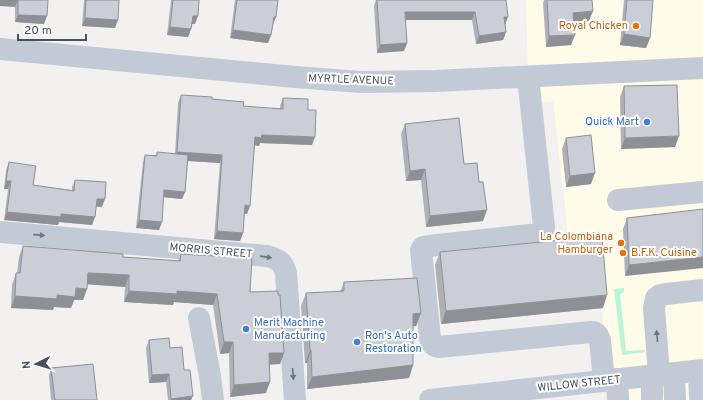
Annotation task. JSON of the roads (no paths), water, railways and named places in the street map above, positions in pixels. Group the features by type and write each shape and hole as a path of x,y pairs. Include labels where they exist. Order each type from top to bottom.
{"street":[{"name":"MYRTLE AVENUE","path":"0,49 361,82 435,82 703,68"},
{"path":"528,77 544,227 543,232 539,234 429,246 421,250 430,338 432,343 439,347 595,332 600,340 613,387"},
{"path":"618,200 703,192"},
{"name":"MORRIS STREET","path":"0,232 267,256 278,260 284,266 286,273 295,400"},
{"path":"675,400 662,375 654,308 656,298 660,295 703,290"},
{"path":"199,318 213,400"},
{"path":"700,400 701,371"},
{"name":"WILLOW STREET","path":"443,399 613,387 662,375 701,371"},
{"path":"652,400 662,375"}],"place":[{"name":"Royal Chicken","path":"636,26"},
{"name":"Quick Mart","path":"647,122"},
{"name":"La Colombiana Hamburger","path":"621,243"},
{"name":"B.F.K. Cuisine","path":"623,253"},
{"name":"Merit Machine Manufacturing","path":"246,329"},
{"name":"Ron's Auto Restoration","path":"357,342"}]}
